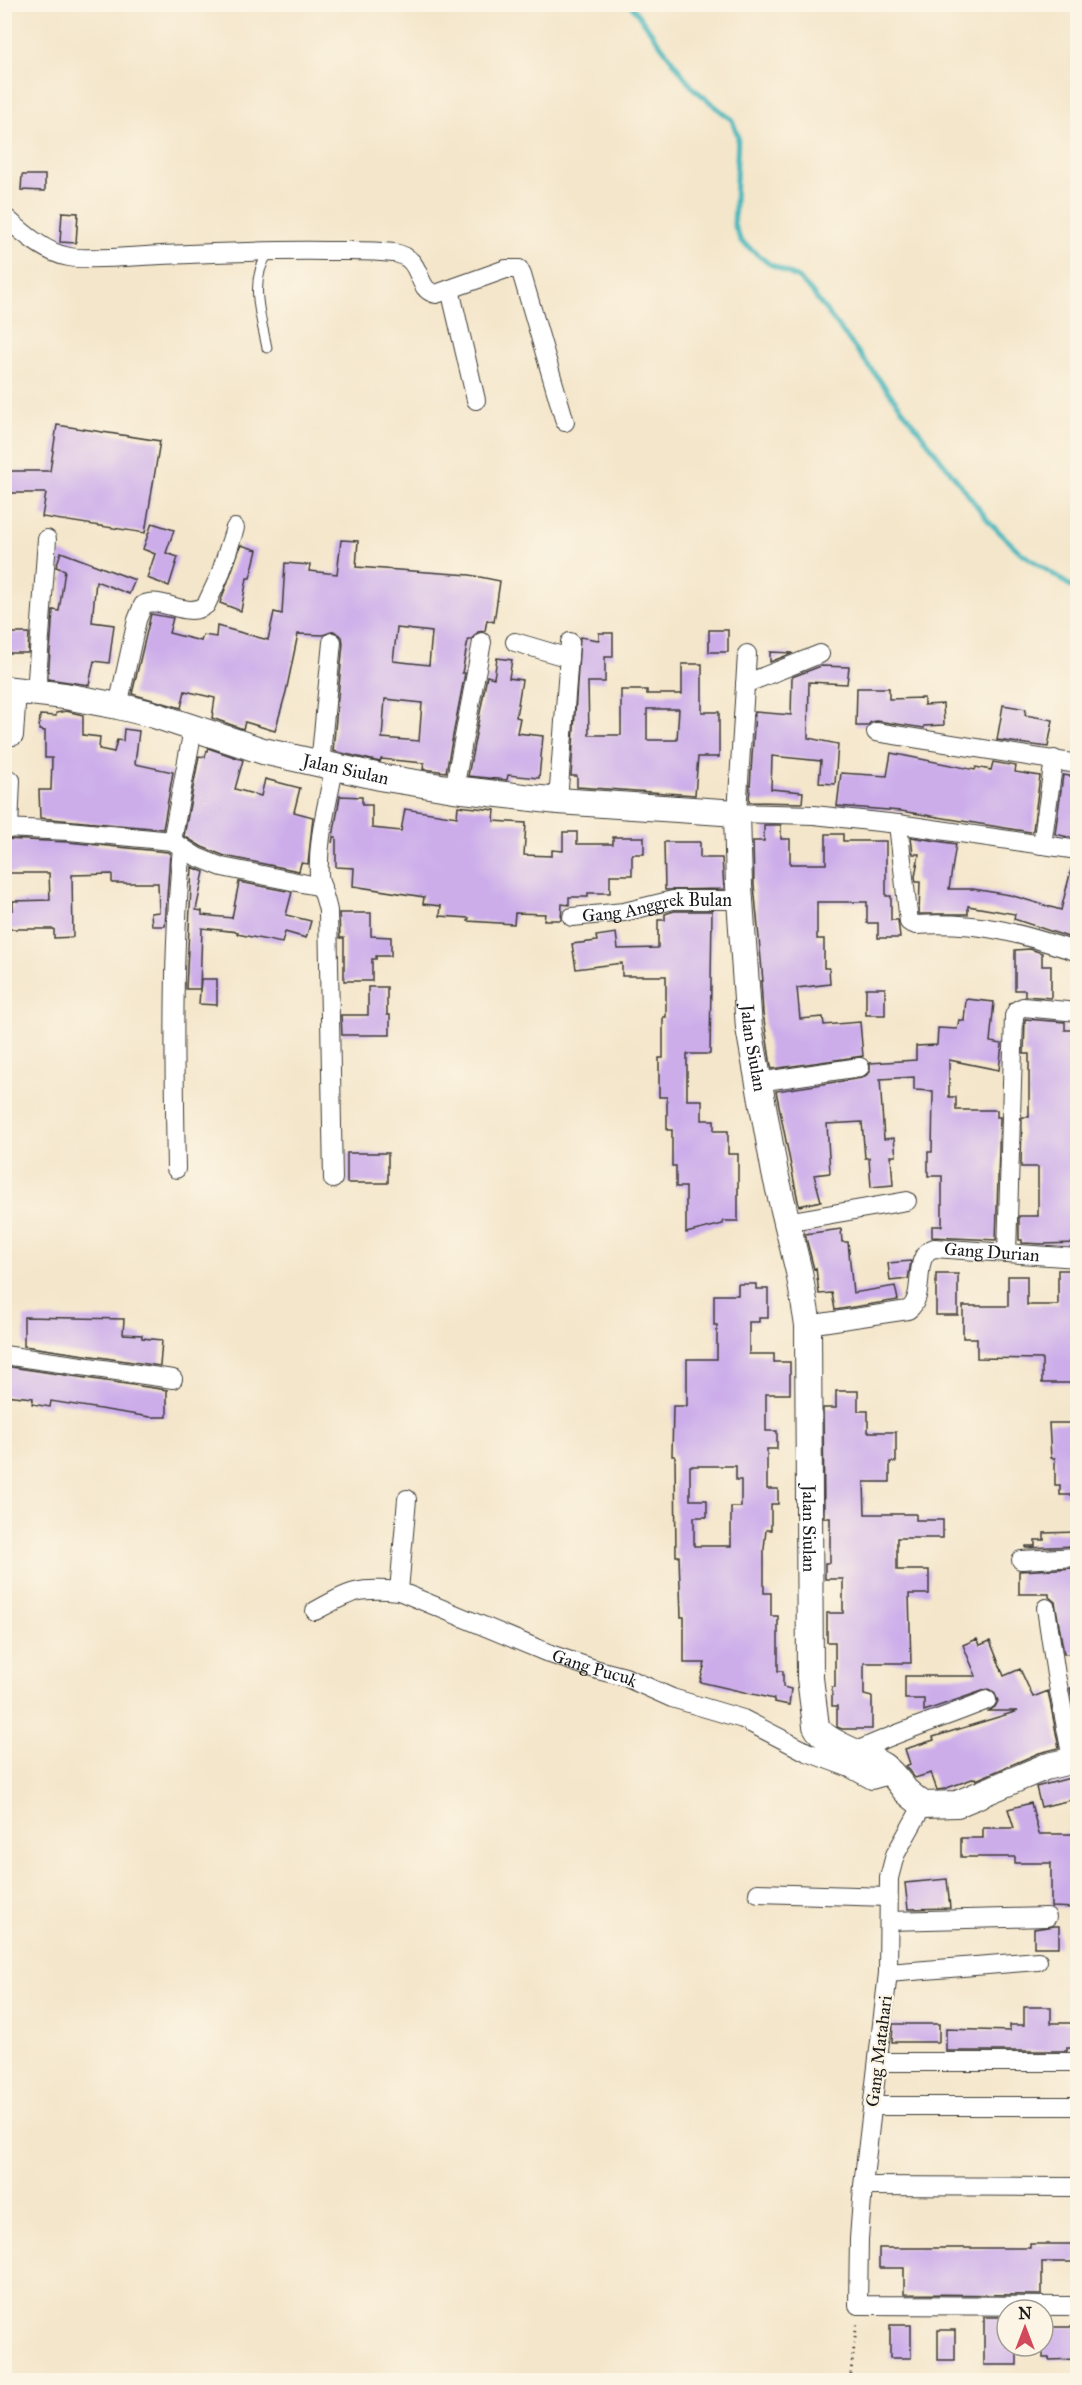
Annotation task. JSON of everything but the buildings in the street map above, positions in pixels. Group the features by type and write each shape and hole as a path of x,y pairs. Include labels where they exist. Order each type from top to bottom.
{"street":[{"path":"4,216 39,243 54,252 70,257 128,257 271,250 377,251 403,255 415,264 424,288 436,294 506,269 519,270 565,422"},
{"path":"450,289 476,400"},
{"path":"118,706 137,620 143,605 151,602 187,609 202,608 206,605 220,575 234,528"},
{"path":"14,736 19,690 47,539"},
{"path":"332,642 327,766 319,864 328,911 333,1179"},
{"path":"454,789 482,642"},
{"path":"515,642 569,650 558,801"},
{"path":"747,654 737,813 814,815 898,824 1077,850"},
{"path":"745,684 820,654"},
{"name":"Jalan Siulan","path":"19,690 118,706 151,714 263,751 327,766 454,789 558,801 737,813 740,900 749,1028 786,1222 800,1272 808,1325 810,1678 814,1716 819,1733 856,1751 882,1776 923,1805"},
{"path":"176,1168 173,1043 177,844 193,729"},
{"path":"876,732 1077,764"},
{"path":"1042,845 1054,759"},
{"path":"11,780 7,828 69,831 177,844 197,857 222,867 322,887"},
{"path":"898,824 909,922 916,925 971,925 996,928 1077,952"},
{"name":"Gang Anggrek Bulan","path":"572,917 624,912 673,900 740,900"},
{"path":"1006,1253 1014,1016 1023,1006 1077,1012"},
{"path":"758,1082 860,1067"},
{"path":"786,1222 907,1201"},
{"name":"Gang Durian","path":"808,1325 908,1310 917,1299 923,1256 927,1250 934,1248 1077,1258"},
{"path":"4,1355 173,1379"},
{"path":"399,1591 407,1499"},
{"path":"1021,1560 1077,1557"},
{"name":"Gang Pucuk","path":"315,1611 354,1591 364,1589 399,1591 553,1655 625,1677 672,1698 743,1719 807,1752 850,1768 872,1780 882,1776"},
{"path":"923,1805 957,1804 1045,1767 1075,1759 1056,1675 1046,1608"},
{"path":"856,1751 894,1734 946,1718 987,1700"},
{"name":"Gang Matahari","path":"858,2305 863,2186 888,1973 889,1878 895,1855 923,1805"},
{"path":"758,1893 888,1897"},
{"path":"889,1921 1047,1917"},
{"path":"888,1973 1038,1961"},
{"path":"878,2062 1077,2062"},
{"path":"872,2106 1077,2106"},
{"path":"863,2186 1077,2187"},
{"path":"858,2305 1077,2306"}],"lane":[{"path":"267,348 256,291 264,260 271,250"}],"path":[{"path":"850,2380 858,2305"}],"waterway":[{"path":"630,4 693,88 732,120 738,136 734,225 741,241 768,263 798,278 811,291 990,523 1020,552 1078,591"}]}
